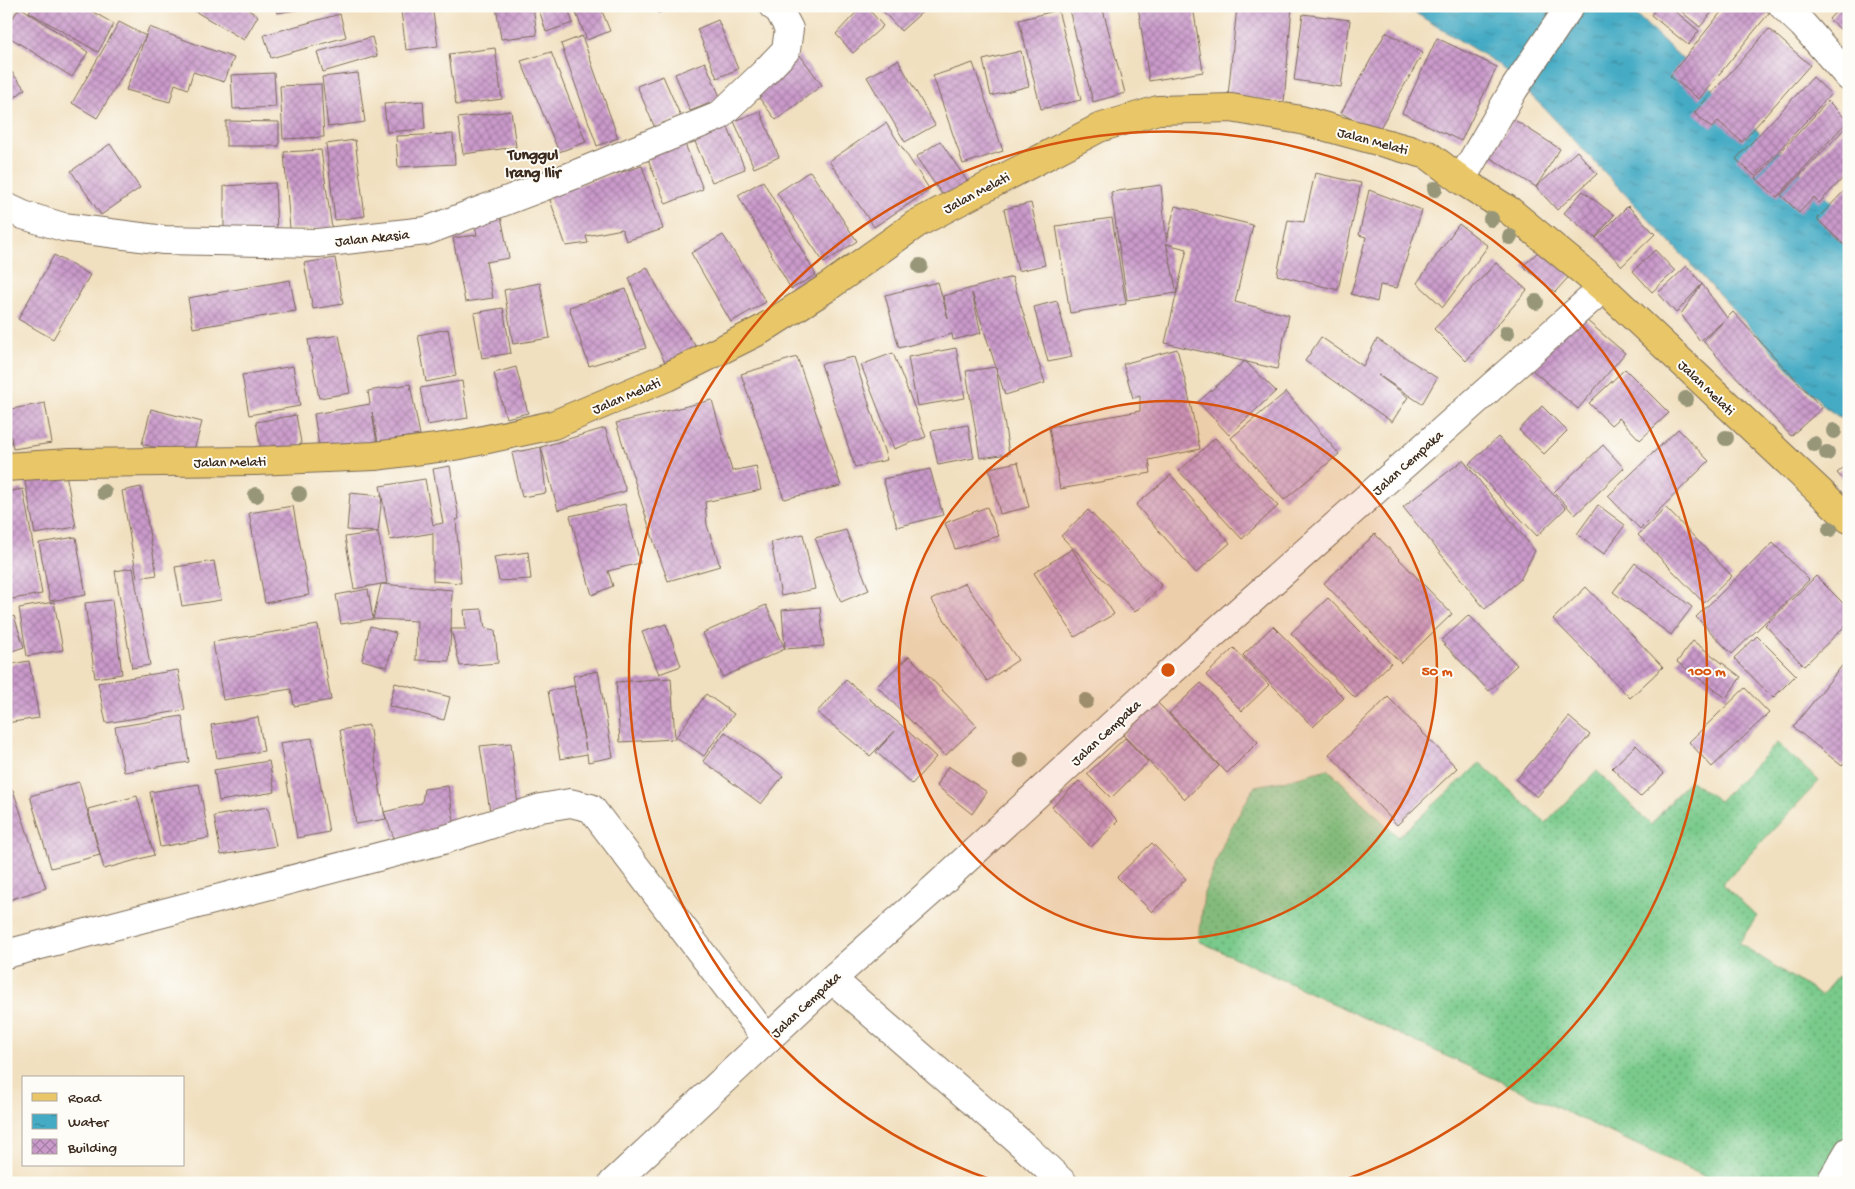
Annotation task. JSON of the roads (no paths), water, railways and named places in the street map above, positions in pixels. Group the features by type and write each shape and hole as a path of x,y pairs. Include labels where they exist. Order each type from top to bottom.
{"main road":[{"name":"Jalan Melati","path":"6,467 78,462 255,461 375,456 460,445 553,425 666,378 761,330 916,224 1099,128 1158,110 1231,108 1301,120 1428,155 1461,180 1510,211 1603,288 1849,519"}],"street":[{"name":"Jalan Akasia","path":"6,206 23,215 62,227 164,240 318,243 426,231 574,175 720,116 786,50 789,28 778,10 773,6"},
{"path":"1461,180 1514,90 1570,6"},
{"path":"1783,6 1809,16 1849,77"},
{"name":"Jalan Cempaka","path":"617,1182 832,978 936,887 1155,686 1603,288"},
{"path":"6,954 443,840 541,808 570,803 591,808 767,1039"},
{"path":"832,978 1023,1145 1063,1183"},
{"path":"1830,1183 1849,1151"}],"water":[{"path":"1404,6 1627,6 1849,218 1849,424 1825,407 1544,108 1498,64"}],"district":[{"name":"Tunggul Irang Ilir","path":"533,162"}]}
